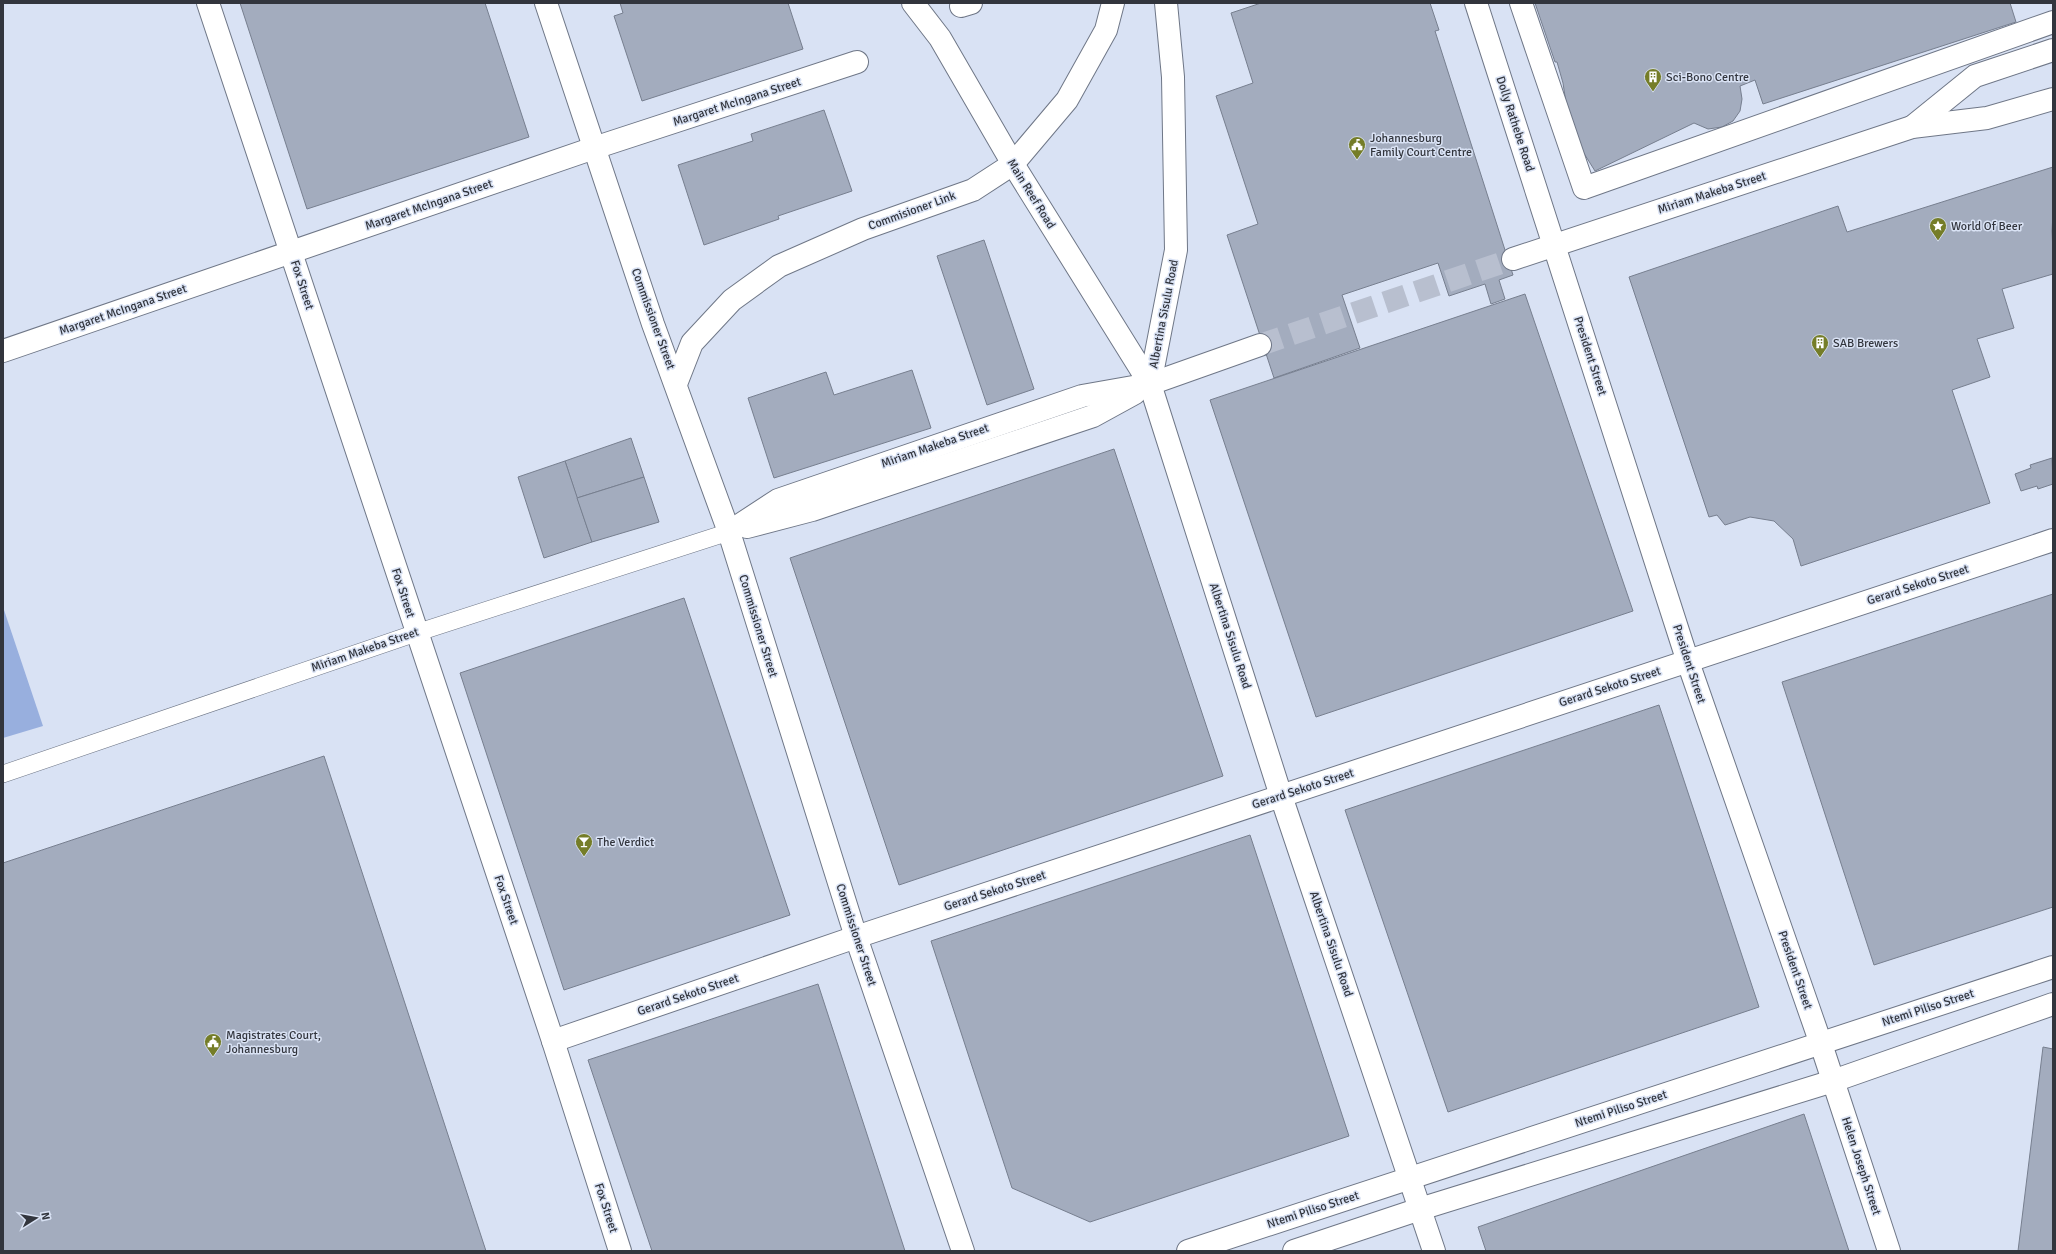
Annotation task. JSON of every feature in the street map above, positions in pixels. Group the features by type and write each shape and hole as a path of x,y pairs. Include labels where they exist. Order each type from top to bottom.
{"street":[{"name":"Fox Street","path":"208,3 292,252 416,633 553,1041 620,1251"},
{"name":"Commissioner Street","path":"546,3 653,324 729,532 856,937 964,1251"},
{"name":"Main Reef Road","path":"913,3 940,38 1013,164 1150,384"},
{"name":"Commisioner Link","path":"676,384 692,343 732,300 779,266 863,229 973,190 1013,164 1067,100 1106,30 1113,3"},
{"name":"Albertina Sisulu Road","path":"1166,3 1173,77 1176,250 1150,384 1281,796 1434,1251"},
{"name":"Dolly Rathebe Road","path":"1476,3 1555,244"},
{"path":"1521,3 1584,188 2053,22"},
{"name":"Miriam Makeba Street","path":"1912,127 1975,76 2053,50"},
{"name":"Margaret McIngana Street","path":"3,351 594,148 857,62"},
{"name":"Miriam Makeba Street","path":"1513,259 1912,127 1987,118 2053,99"},
{"name":"President Street","path":"1555,244 1688,662 1833,1080"},
{"name":"Miriam Makeba Street","path":"729,532 812,510 1093,416 1150,384 1260,346"},
{"name":"Gerard Sekoto Street","path":"553,1041 856,937 2053,540"},
{"name":"Ntemi Piliso Street","path":"1188,1251 2053,967"},
{"path":"1294,1251 1420,1209 1833,1080 2053,1004"},
{"name":"Helen Joseph Street","path":"1833,1080 1889,1251"}],"lane":[{"name":"Miriam Makeba Street","path":"3,774 416,633 729,532"}],"shaded area":[{"path":"3,607 43,726 3,738"}],"building":[{"path":"240,3 485,3 529,137 307,209"},
{"path":"620,3 788,3 803,49 642,101 614,16 623,13"},
{"name":"Johannesburg Family Court Centre","path":"1261,3 1430,3 1439,30 1435,31 1513,275 1499,280 1505,299 1491,304 1485,284 1449,296 1438,263 1342,295 1360,348 1274,378 1227,235 1258,224 1216,96 1253,83 1231,13"},
{"name":"Sci-Bono Centre","path":"1535,3 2010,3 2016,22 1763,104 1755,80 1740,86 1742,99 1740,111 1733,121 1722,127 1708,129 1694,123 1595,171 1580,147 1566,103 1563,83 1557,62 1555,62"},
{"path":"824,110 852,191 778,216 779,219 704,245 678,165 753,141 751,134"},
{"name":"SAB Brewers","path":"2053,167 2053,274 2002,289 2014,328 1977,339 1990,377 1952,390 1990,503 1801,566 1793,539 1774,521 1750,517 1725,525 1717,515 1709,517 1629,277 1838,206 1847,232"},
{"path":"2053,214 2053,253 2052,231"},
{"path":"984,240 1034,389 987,405 937,256"},
{"path":"1525,294 1633,611 1316,717 1210,400"},
{"path":"912,370 931,428 774,478 748,398 826,372 834,395"},
{"path":"631,438 644,477 577,498 565,461"},
{"path":"1114,449 1223,776 899,885 790,558"},
{"path":"2052,458 2053,484 2038,489 2037,486 2021,491 2015,474 2031,468 2030,465"},
{"path":"565,461 592,542 544,558 518,477"},
{"path":"644,477 659,522 592,542 577,498"},
{"path":"2053,594 2053,907 1874,965 1782,682"},
{"path":"684,598 790,915 564,990 460,673"},
{"path":"1659,705 1759,1007 1448,1112 1345,810"},
{"name":"Magistrates Court, Johannesburg","path":"324,756 486,1251 3,1251 3,863"},
{"path":"1250,835 1349,1136 1090,1222 1012,1188 931,941"},
{"path":"818,984 905,1251 652,1251 588,1060"},
{"path":"2043,1047 2053,1049 2053,1251 2018,1251"},
{"path":"1804,1114 1849,1251 1486,1251 1478,1227"}],"tunnel":[{"path":"1260,345 1513,259"}],"place":[{"name":"Sci-Bono Centre","path":"1653,92"},
{"name":"Johannesburg Family Court Centre","path":"1357,160"},
{"name":"World Of Beer","path":"1938,241"},
{"name":"SAB Brewers","path":"1820,358"},
{"name":"The Verdict","path":"584,857"},
{"name":"Magistrates Court, Johannesburg","path":"213,1057"}]}
